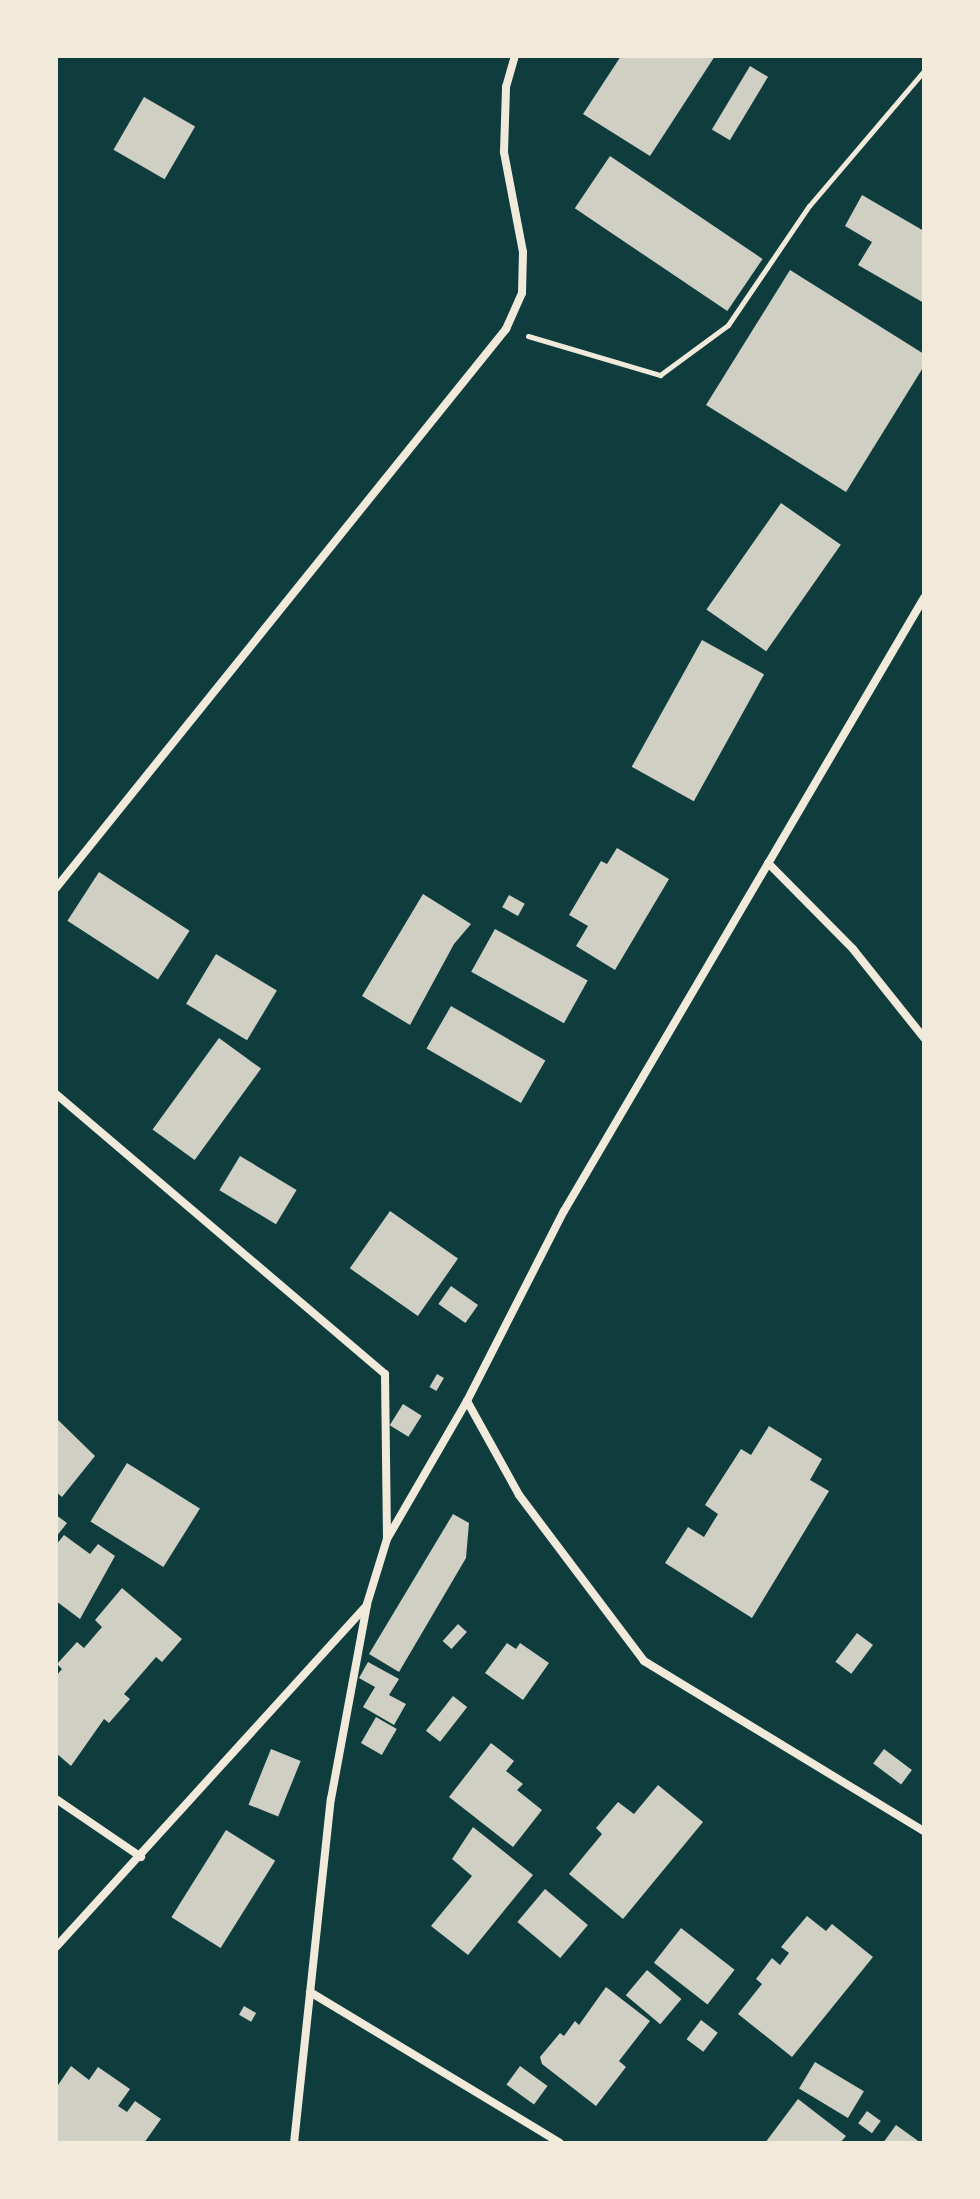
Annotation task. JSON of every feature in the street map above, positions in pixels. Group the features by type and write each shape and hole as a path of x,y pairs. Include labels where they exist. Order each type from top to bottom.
{"street":[{"path":"56,888 506,329 522,293 523,252 504,152 506,87 515,56"},
{"path":"294,2143 331,1799 367,1604 387,1539 467,1401 564,1211 924,598"},
{"path":"768,863 853,949 924,1038"},
{"path":"56,1094 385,1374 387,1539"},
{"path":"467,1401 519,1495 644,1661 924,1831"},
{"path":"56,1947 141,1857 367,1604"},
{"path":"56,1799 141,1857"},
{"path":"310,1992 560,2143"}],"path":[{"path":"506,329 660,375 728,325 809,206 924,71"}],"building":[{"path":"621,56 715,56 650,156 583,114"},
{"path":"750,66 768,77 730,140 712,129"},
{"path":"144,97 195,126 165,179 114,150"},
{"path":"610,156 763,259 727,311 575,208"},
{"path":"862,195 924,231 924,303 858,265 872,242 845,226"},
{"path":"790,270 924,354 924,366 846,492 706,405"},
{"path":"781,503 841,545 766,651 706,609"},
{"path":"702,640 764,674 694,801 632,767"},
{"path":"617,848 669,879 615,970 576,946 588,926 569,915 601,861 607,864"},
{"path":"99,872 190,931 158,979 67,921"},
{"path":"423,894 471,924 454,944 410,1025 362,996"},
{"path":"509,895 525,904 518,916 502,907"},
{"path":"495,929 588,980 564,1023 471,972"},
{"path":"216,954 277,991 247,1040 186,1004"},
{"path":"451,1006 545,1060 521,1103 427,1048"},
{"path":"219,1038 261,1069 195,1160 153,1129"},
{"path":"240,1156 297,1190 276,1224 219,1190"},
{"path":"390,1211 458,1259 418,1316 350,1268"},
{"path":"451,1286 478,1305 465,1323 438,1304"},
{"path":"437,1374 444,1378 436,1391 430,1387"},
{"path":"403,1404 422,1416 408,1437 390,1425"},
{"path":"56,1418 95,1456 62,1497 56,1492"},
{"path":"769,1426 822,1459 810,1480 829,1491 752,1618 665,1563 688,1527 704,1537 718,1514 705,1505 741,1449 751,1455"},
{"path":"127,1463 200,1509 163,1567 90,1522"},
{"path":"453,1514 469,1523 466,1558 399,1672 369,1654"},
{"path":"56,1515 67,1523 56,1537"},
{"path":"64,1535 90,1554 98,1544 115,1556 80,1619 56,1601 56,1545"},
{"path":"122,1588 182,1639 162,1662 156,1657 124,1694 130,1699 109,1723 104,1719 71,1766 56,1753 56,1676 62,1669 57,1664 77,1642 84,1648 102,1627 95,1620"},
{"path":"458,1624 467,1632 452,1649 443,1641"},
{"path":"857,1633 873,1645 851,1674 835,1662"},
{"path":"507,1643 516,1649 520,1643 549,1663 523,1700 485,1673"},
{"path":"368,1662 399,1679 389,1695 406,1704 394,1725 363,1707 375,1687 359,1678"},
{"path":"453,1696 467,1707 440,1742 426,1731"},
{"path":"376,1717 397,1729 382,1755 361,1743"},
{"path":"491,1743 514,1761 506,1771 523,1784 517,1790 542,1810 513,1847 449,1797"},
{"path":"271,1749 301,1761 278,1817 249,1805"},
{"path":"884,1749 912,1770 901,1784 873,1763"},
{"path":"658,1785 703,1822 623,1919 569,1874 602,1834 596,1828 618,1802 634,1814"},
{"path":"473,1827 533,1875 468,1955 431,1926 472,1876 452,1859"},
{"path":"226,1830 275,1861 221,1948 171,1917"},
{"path":"545,1889 588,1925 560,1958 517,1922"},
{"path":"807,1916 826,1931 832,1924 873,1957 792,2057 738,2014 762,1984 756,1979 772,1958 780,1965 789,1953 781,1947"},
{"path":"681,1928 735,1970 707,2005 654,1963"},
{"path":"647,1970 681,1999 660,2024 626,1995"},
{"path":"606,1987 650,2021 619,2061 626,2067 596,2106 542,2064 540,2057 560,2033 564,2036 575,2021 579,2025"},
{"path":"244,2006 256,2013 251,2022 239,2015"},
{"path":"701,2020 718,2033 703,2052 687,2039"},
{"path":"815,2062 864,2091 848,2118 799,2089"},
{"path":"71,2066 89,2080 98,2067 130,2089 118,2106 127,2112 135,2101 161,2119 144,2143 56,2142 56,2088"},
{"path":"520,2066 548,2086 534,2105 506,2085"},
{"path":"798,2099 846,2136 840,2143 765,2143"},
{"path":"867,2111 881,2121 872,2133 858,2123"},
{"path":"896,2125 921,2143 883,2143"}]}
